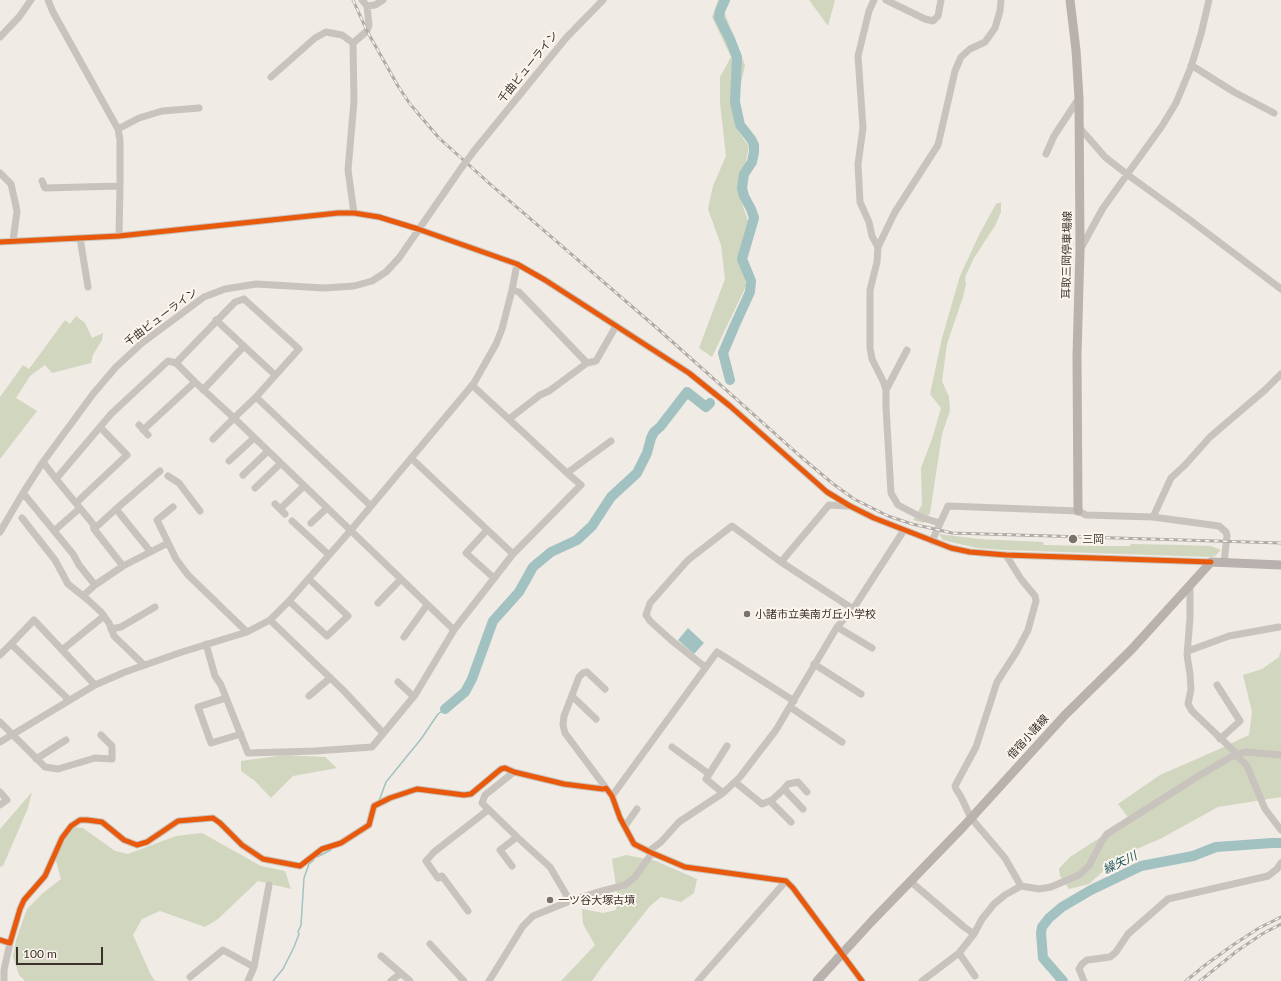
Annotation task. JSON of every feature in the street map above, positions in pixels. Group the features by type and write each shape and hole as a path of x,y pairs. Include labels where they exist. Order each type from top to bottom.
{"main road":[{"name":"耳取三岡停車場線","path":"1071,1 1079,98 1080,250 1077,355 1078,511"},
{"path":"1212,562 1281,565"},
{"name":"借宿小諸線","path":"817,981 971,818 1065,714 1132,649 1212,562"}],"street":[{"path":"0,36 19,18 31,0"},
{"path":"48,0 53,12 118,129 120,140 119,236"},
{"path":"353,43 367,31 369,25 367,6 362,0"},
{"path":"367,6 375,5 383,0"},
{"name":"千曲ビューライン","path":"0,532 22,493 42,462 92,394 116,367 142,343 204,297 225,288 242,285 256,284 324,288 354,286 372,281 386,272 399,258 474,151 582,19 603,0"},
{"path":"874,0 869,11 858,56 863,128 858,164 860,202 869,222 872,236 878,247"},
{"path":"886,0 933,21 938,16 941,0"},
{"path":"940,523 923,518 898,505 891,493 887,438 886,390 872,359 870,348 870,290 877,262 878,247 894,212 938,145 955,71 961,57 970,49 985,42 995,28 1000,11 1001,0"},
{"path":"1080,250 1103,208 1128,175 1176,103 1201,34 1209,0"},
{"path":"271,77 315,38 326,32 342,35 353,43"},
{"path":"353,43 354,101 348,170 354,213"},
{"path":"1191,65 1234,92 1274,113"},
{"path":"1046,154 1054,136 1079,98"},
{"path":"118,129 139,118 154,113 198,108"},
{"path":"1079,127 1104,156 1281,289"},
{"path":"0,173 11,184 17,212 13,242"},
{"path":"42,181 45,188 120,186"},
{"path":"0,242 119,236 315,215 354,213 379,217 418,229 517,264 545,280 689,373 730,406 827,492 874,518 951,548 970,552 1006,555 1212,562"},
{"path":"80,238 88,287"},
{"path":"0,742 95,685 144,665 247,632 270,620 309,579 472,385 496,344 502,329 517,264"},
{"path":"512,290 519,292 587,363"},
{"path":"176,363 235,302 244,299 299,350 256,397 213,439"},
{"path":"216,320 275,375"},
{"path":"508,419 587,363 596,362 616,326"},
{"path":"203,390 244,346"},
{"path":"886,390 907,350"},
{"path":"56,479 111,414 168,361 176,363 280,464 351,530 454,630 453,631"},
{"path":"1154,516 1171,478 1210,437 1265,390 1281,374"},
{"path":"143,430 195,382"},
{"path":"206,644 215,676 221,685 248,752 372,747 413,696 453,631 513,554 582,485 567,473 472,385"},
{"path":"256,397 371,506"},
{"path":"54,531 127,455 100,427"},
{"path":"229,461 254,438"},
{"path":"567,473 611,441"},
{"path":"243,474 268,451"},
{"path":"411,458 513,554"},
{"path":"42,462 93,524 94,529 123,566"},
{"path":"255,488 280,464"},
{"path":"94,529 160,471"},
{"path":"168,476 179,483 200,511"},
{"path":"280,509 304,486"},
{"path":"22,493 73,554 79,565 95,585"},
{"path":"781,562 829,505 850,506"},
{"path":"932,541 948,506 1078,511 1086,515 1154,516 1219,526 1224,529 1227,536 1224,563"},
{"path":"173,507 157,520 176,559 188,575 247,632"},
{"path":"312,523 327,508"},
{"path":"116,510 150,551"},
{"path":"22,518 55,560 68,584 104,616 109,623 114,636 144,665"},
{"path":"292,521 328,555"},
{"path":"705,667 660,631 646,615 650,603 688,560 732,526 781,562 853,609"},
{"path":"487,530 466,553 494,578"},
{"path":"489,981 523,926 533,916 570,901 625,885 635,876 651,852 679,822 723,793 740,777 776,730 837,627 853,609 904,530"},
{"path":"83,596 95,585 123,566 168,543"},
{"path":"1006,555 1021,579 1035,596 1036,601 1028,630 1017,651 997,682 976,747 955,786 971,818 1005,858 1021,886"},
{"path":"289,601 327,636 348,616 309,579"},
{"path":"378,603 401,579"},
{"path":"1190,587 1188,651 1191,689 1188,704 1192,711 1247,766 1265,809 1281,830"},
{"path":"404,637 427,605"},
{"path":"112,629 121,627 155,607"},
{"path":"62,650 104,616"},
{"path":"0,655 34,620 95,685"},
{"path":"270,620 330,678 383,734"},
{"path":"837,627 872,648"},
{"path":"1188,651 1229,636 1279,627"},
{"path":"11,644 69,700"},
{"path":"612,796 716,652 792,704 842,742"},
{"path":"814,664 862,694"},
{"path":"605,689 587,672 583,673 579,677 564,716 563,725 565,733 612,796 620,818 634,844 685,867 786,881 793,888 862,981"},
{"path":"309,696 330,678"},
{"path":"398,682 413,696"},
{"path":"1217,685 1240,721 1220,738"},
{"path":"572,696 596,719"},
{"path":"226,698 198,707 211,744 241,734"},
{"path":"0,722 45,767 58,769 95,758 112,759 112,746 100,735"},
{"path":"36,759 66,740"},
{"path":"723,793 706,779 727,746"},
{"path":"672,747 709,774"},
{"path":"922,981 959,953 974,934 982,919 994,904 1005,895 1021,886 1039,889 1051,887 1080,875 1089,866 1107,834 1236,754 1246,752 1277,756 1281,755"},
{"path":"4,981 4,970 10,943 24,900 45,876 62,838 71,826 80,820 102,822 124,840 137,844 146,842 178,821 213,818 242,845 264,859 300,866 322,849 341,843 369,825 374,806 390,798 418,789 464,795 471,794 501,769 505,768 514,772 564,784 603,789 606,788"},
{"path":"514,772 485,795 482,803 550,867 570,901"},
{"path":"734,782 762,804 770,801 788,784 798,782 807,792"},
{"path":"784,789 803,809"},
{"path":"0,792 6,800 0,805"},
{"path":"770,801 791,822"},
{"path":"624,826 638,809"},
{"path":"468,911 442,876 438,878 426,861 434,852 488,810"},
{"path":"512,866 500,850 517,837"},
{"path":"1084,981 1079,969 1082,964 1087,960 1110,957 1116,952 1128,934 1168,898 1268,876 1277,869 1281,863"},
{"path":"698,981 786,881"},
{"path":"910,881 974,934"},
{"path":"248,981 254,967 269,885"},
{"path":"0,940 10,943"},
{"path":"430,944 464,981"},
{"path":"190,977 223,950 254,967"},
{"path":"959,953 975,976"},
{"path":"381,956 410,981"},
{"path":"391,981 401,973"}],"green space":[{"path":"718,0 725,0 725,14 745,65 734,116 735,126 749,147 740,197 749,224 745,250 744,275 746,286 712,357 699,348 725,279 721,245 708,209 713,186 726,156 720,103 720,77 731,57 712,17"},
{"path":"809,0 835,0 828,26"},
{"path":"1001,202 1001,212 996,224 974,258 965,277 966,284 963,297 947,344 942,381 949,397 950,411 942,434 930,513 924,523 913,520 922,505 921,468 932,439 941,408 930,394 942,338 960,276 980,233 996,204"},
{"path":"76,316 85,323 92,338 103,333 102,340 93,355 91,363 52,373 45,365 30,376 16,398 37,411 0,459 0,397 23,365 29,369 65,320 70,324"},
{"path":"939,534 979,539 1043,542 1044,545 1181,545 1211,546 1221,550 1212,557 1003,550 977,548 943,540"},
{"path":"1281,649 1281,797 1218,807 1160,839 1120,856 1089,884 1069,889 1060,876 1059,869 1070,857 1130,820 1118,804 1160,775 1249,735 1252,712 1243,675 1262,669 1279,657"},
{"path":"285,755 325,757 337,768 293,776 271,798 255,781 241,771 241,761"},
{"path":"32,792 28,808 3,866 0,867 0,829"},
{"path":"72,827 83,828 115,851 128,854 176,836 202,833 261,866 285,871 291,889 258,881 218,919 205,927 160,911 142,919 133,935 155,981 25,981 19,975 13,957 16,940 27,909 43,893 61,879 55,857"},
{"path":"626,855 656,861 697,879 694,893 681,902 661,897 650,906 592,981 561,981 595,945 583,924 582,909 603,913 616,910 617,893 612,859"}],"water":[{"path":"688,628 704,643 694,654 678,640"}],"waterway":[{"path":"725,0 720,11 719,18 737,57 735,102 740,125 754,145 752,162 744,174 742,188 754,218 742,259 751,281 750,292 723,353 730,380"},
{"path":"445,709 465,692 472,679 493,621 519,592 533,567 551,552 577,540 592,526 611,497 637,473 647,453 654,432 660,427 687,392 706,407 710,403"},
{"path":"379,801 386,782 421,739 438,714 445,709"},
{"name":"繰矢川","path":"1063,981 1043,958 1041,933 1042,927 1049,918 1062,907 1091,890 1141,866 1193,856 1216,847 1281,843"},
{"path":"317,857 331,850"},
{"path":"273,981 283,969 299,934 304,878 309,864 314,860"}],"railway":[{"path":"353,0 367,31 398,86 410,104 439,138 658,329 800,456 854,499 888,516 912,524 952,533 1281,543"},
{"path":"1186,981 1233,945 1259,928 1281,917"},
{"path":"1200,981 1237,951 1262,934 1281,924"}],"cycle path":[{"path":"0,242 119,236 338,213 354,213 379,217 418,229 517,264 545,280 689,373 730,406 827,492 874,518 951,548 970,552 1006,555 1211,562"},
{"path":"0,940 10,943 24,900 45,876 62,838 71,826 80,820 102,822 124,840 137,845 147,842 178,821 213,818 242,845 263,859 300,866 322,849 341,843 369,825 374,806 390,798 417,789 464,795 471,794 501,769 505,768 514,772 564,784 603,789 606,788 612,796 620,818 634,844 685,867 786,881 793,888 862,981"}],"place":[{"name":"三岡","path":"1073,539"},
{"name":"小諸市立美南ガ丘小学校","path":"747,614"},
{"name":"一ツ谷大塚古墳","path":"550,900"}]}
